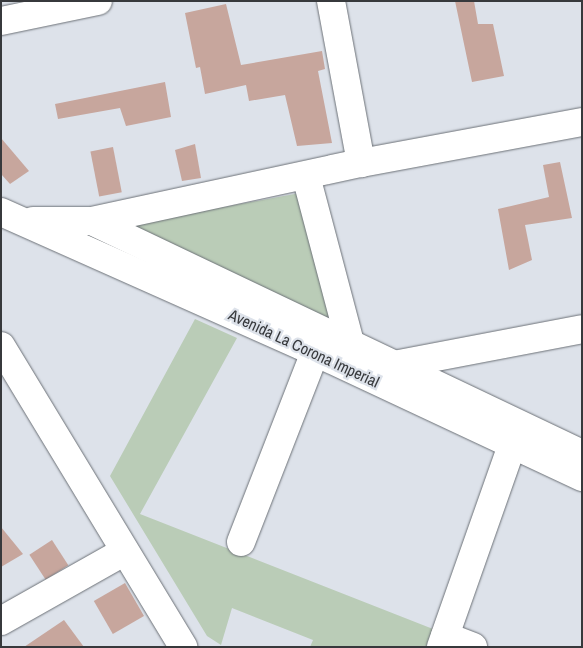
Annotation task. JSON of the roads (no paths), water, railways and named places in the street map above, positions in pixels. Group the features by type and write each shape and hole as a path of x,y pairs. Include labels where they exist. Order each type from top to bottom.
{"street":[{"path":"1,21 98,1"},
{"path":"331,1 361,163"},
{"path":"92,221 361,163 582,122"},
{"path":"306,176 350,342"},
{"name":"Avenida La Corona Imperial","path":"13,216 92,221 350,342 394,365 582,454"},
{"name":"Avenida La Corona Imperial","path":"13,216 315,352 582,477"},
{"path":"394,365 582,329"},
{"path":"1,346 183,647"},
{"path":"240,542 315,352"},
{"path":"473,647 443,641 512,445"},
{"path":"1,621 126,551"}]}
